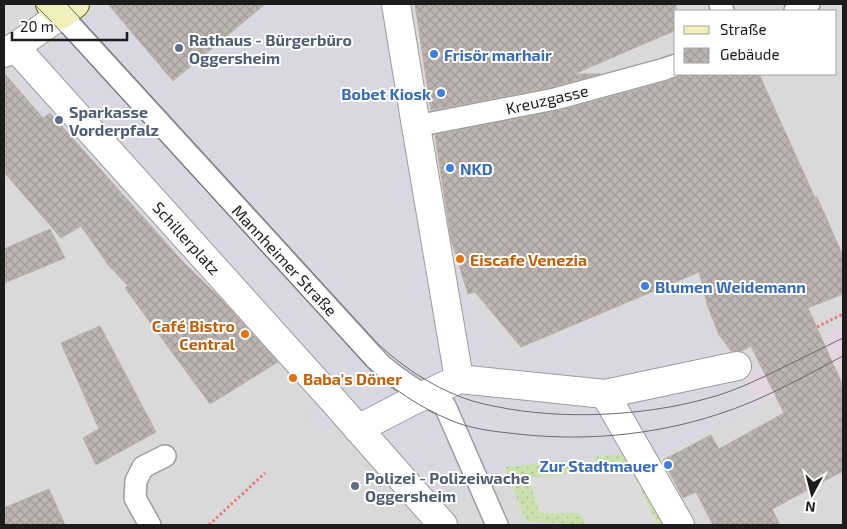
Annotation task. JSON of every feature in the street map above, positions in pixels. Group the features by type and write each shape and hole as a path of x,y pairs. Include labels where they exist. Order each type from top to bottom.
{"street":[{"path":"396,4 459,379"},
{"path":"9,50 62,8"},
{"name":"Schillerplatz","path":"9,50 358,429 443,525"},
{"path":"358,429 459,379 604,394 737,366"},
{"path":"604,394 680,525"}],"lane":[{"path":"797,10 809,4"},
{"name":"Mannheimer Straße","path":"62,8 381,365 403,383 445,406 496,525"},
{"name":"Kreuzgasse","path":"416,126 555,99 674,65"},
{"path":"150,525 135,498 136,481 143,467 165,456"}],"path":[{"path":"816,327 843,314"},
{"path":"209,525 265,473"}],"shaded area":[{"path":"4,4 843,4 843,525 4,525"},
{"path":"106,4 131,4 118,15 173,81 265,4 412,4 429,117 427,124 447,233 465,295 515,355 699,276 706,319 737,366 759,410 709,431 653,460 627,453 505,467 481,489 419,520 333,424 324,431 308,414 319,405 240,317 184,263 50,113 44,118 13,73"},
{"path":"843,326 843,362 757,406 742,377"},
{"path":"630,468 658,525 586,525 579,513 540,513 528,478"}],"green space":[{"path":"627,453 664,525 658,525 630,468 599,471 594,456"},
{"path":"569,459 572,474 528,479 579,513 586,525 526,521 505,467"}],"building":[{"name":"Rathaus - Bürgerbüro Oggersheim","path":"108,4 265,4 173,81"},
{"path":"415,4 676,4 676,10 674,10 674,31 574,74 600,74 552,87 431,110"},
{"path":"4,73 43,118 50,113 184,263 219,297 278,362 210,404 125,288 128,286 110,267 81,226 61,238 4,172"},
{"path":"683,75 759,75 843,256 843,294 808,308 843,386 843,471 772,509 780,525 713,525 696,492 683,498 663,460 711,435 719,449 784,413 751,346 742,351 731,351 719,335 708,307 699,272 521,347 475,292 468,294 451,239 435,135 558,111"},
{"path":"50,229 65,258 4,283 4,249"},
{"path":"100,326 156,432 96,465 83,438 99,429 61,343"},
{"path":"49,489 65,525 4,525 4,508"}],"tram line":[{"path":"34,4 368,367 407,397 450,420 479,429 562,437 616,435 668,428 694,422 751,402 843,356"},
{"path":"67,4 378,344 417,375 438,387 485,404 534,412 588,415 642,411 694,402 727,392 759,379 843,338"}],"place":[{"name":"Rathaus - Bürgerbüro Oggersheim","path":"179,48"},
{"name":"Frisör marhair","path":"434,54"},
{"name":"Bobet Kiosk","path":"441,93"},
{"name":"Sparkasse Vorderpfalz","path":"59,120"},
{"name":"NKD","path":"450,168"},
{"name":"Eiscafe Venezia","path":"460,259"},
{"name":"Blumen Weidemann","path":"645,286"},
{"name":"Café Bistro Central","path":"245,334"},
{"name":"Baba's Döner","path":"293,378"},
{"name":"Zur Stadtmauer","path":"668,465"},
{"name":"Polizei - Polizeiwache Oggersheim","path":"355,486"}]}
